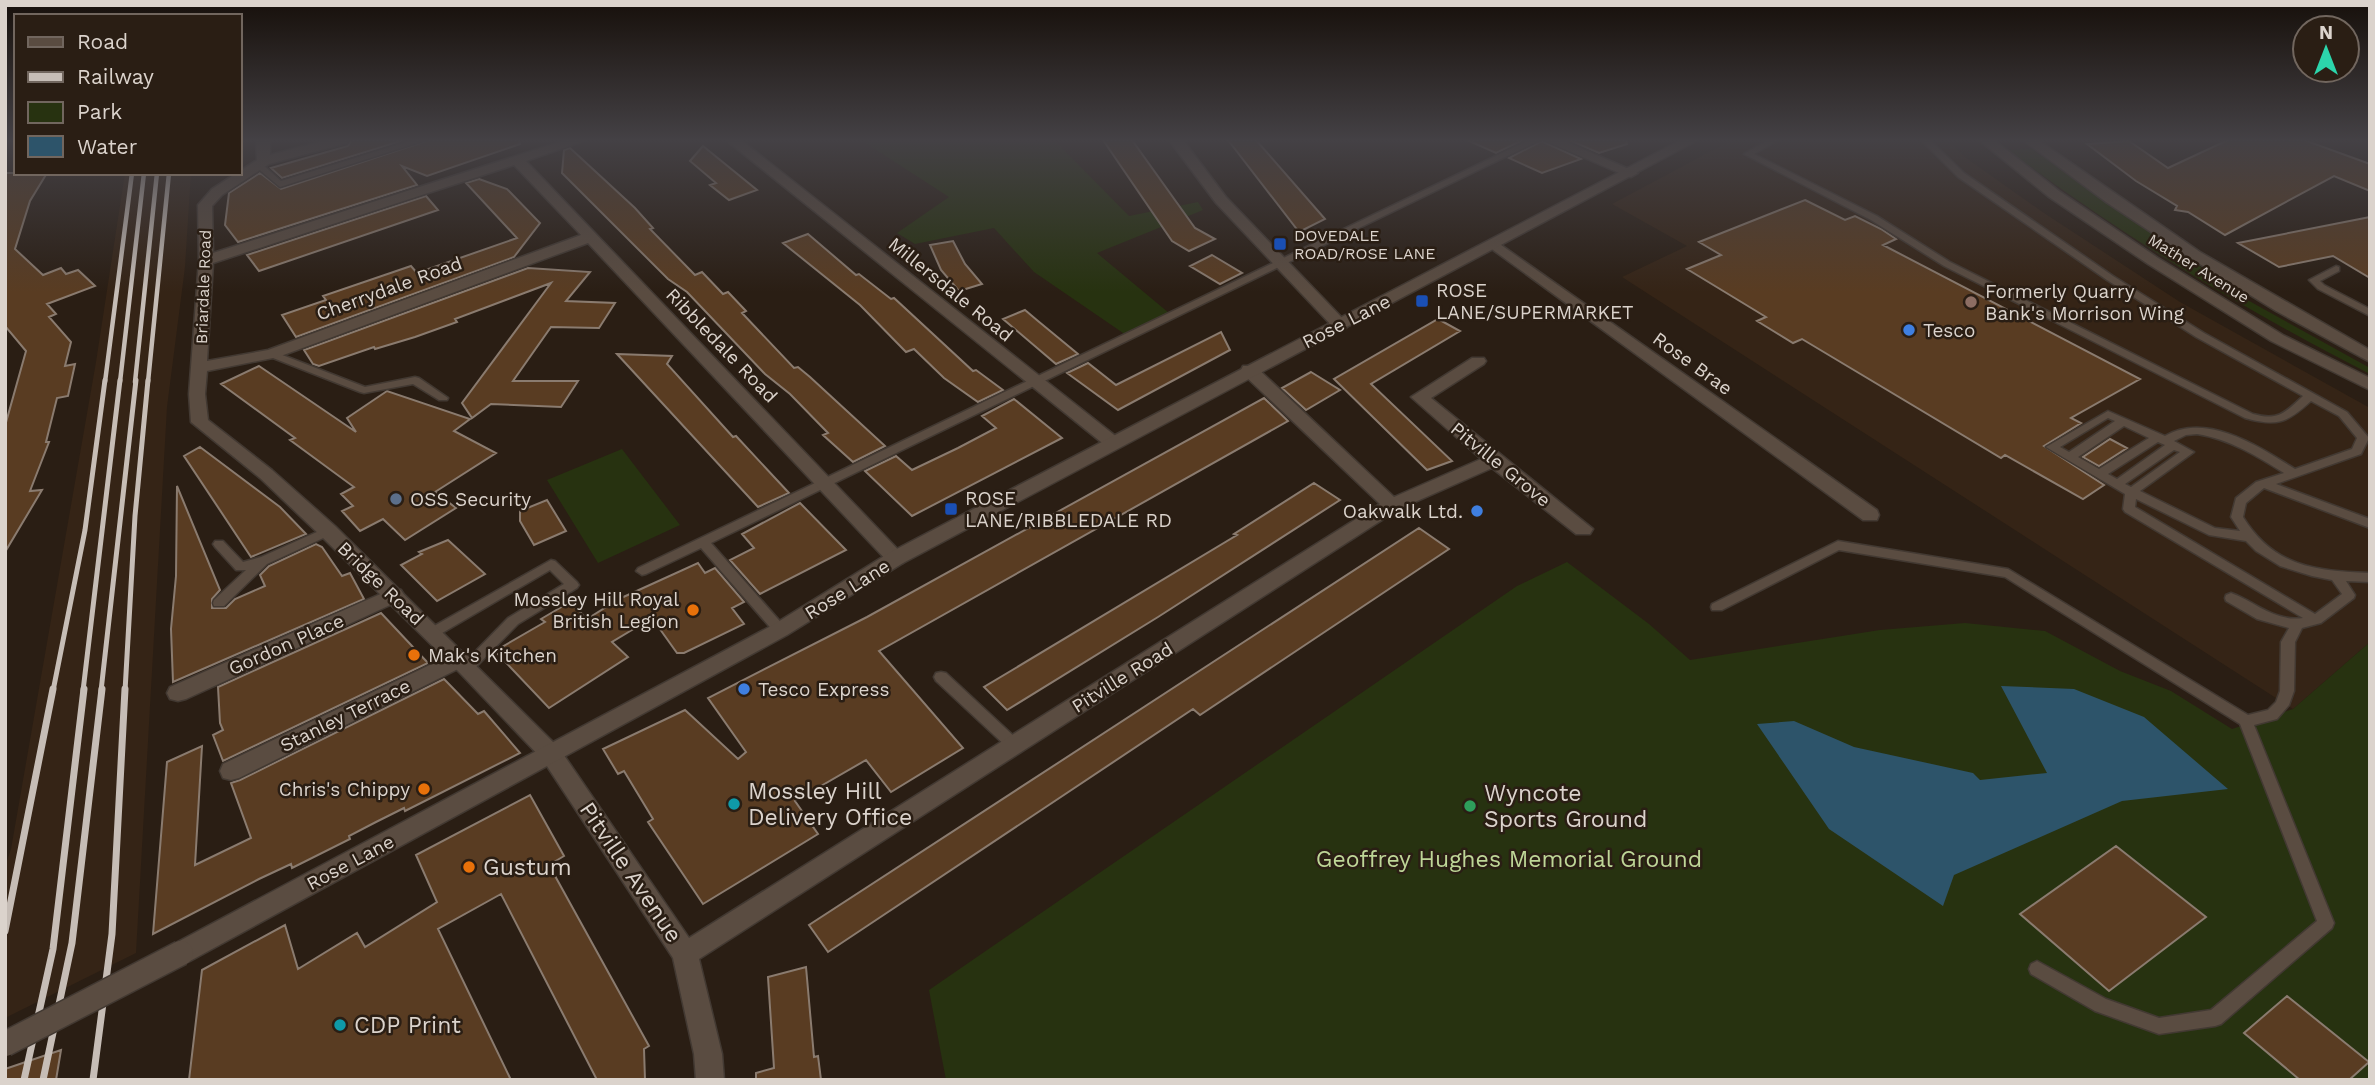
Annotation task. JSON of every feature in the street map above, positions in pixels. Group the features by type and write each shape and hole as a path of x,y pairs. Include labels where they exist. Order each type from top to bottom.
{"main road":[{"name":"Mather Avenue","path":"2050,191 2153,261 2277,338 2370,384"}],"street":[{"name":"Briardale Road","path":"200,422 197,394 206,260 205,205 219,191"},
{"path":"206,260 422,191"},
{"name":"Ribbledale Road","path":"546,191 897,558"},
{"name":"Millersdale Road","path":"797,191 1112,442"},
{"path":"1214,191 1340,325"},
{"name":"Rose Lane","path":"5,1044 181,953 780,630 897,558 1112,442 1597,191"},
{"name":"Mather Avenue","path":"2097,191 2208,264 2370,357"},
{"name":"Cherrydale Road","path":"199,368 272,354 590,237"},
{"name":"Rose Brae","path":"1494,244 1870,514"},
{"name":"Pitville Grove","path":"1478,361 1420,397 1494,460 1583,529"},
{"path":"1249,370 1392,505"},
{"name":"Bridge Road","path":"200,422 266,474 328,531 463,663 551,754"},
{"name":"Pitville Road","path":"685,954 1392,505 1494,460"},
{"name":"Gordon Place","path":"178,692 394,595"},
{"name":"Stanley Terrace","path":"231,771 463,663"},
{"name":"Pitville Avenue","path":"551,754 685,954 708,1054 710,1080"}],"lane":[{"path":"642,571 1433,191"},
{"path":"1821,191 1873,217 1910,239 1924,252 2249,416 2267,422 2279,421 2310,396"},
{"path":"1984,191 2110,278 2200,335 2343,414 2363,438 2357,451 2265,484 2240,501 2237,517 2261,549 2296,567 2337,577 2370,578"},
{"path":"2336,269 2314,280 2321,288 2370,313"},
{"path":"272,354 364,390 415,380 443,398"},
{"path":"2250,537 2213,532 2131,492 2052,447 2108,414 2188,452 2131,492 2129,509 2316,620"},
{"path":"2069,457 2123,421"},
{"path":"2099,474 2185,431 2213,434 2259,452 2293,473"},
{"path":"2117,484 2165,442"},
{"path":"2265,484 2370,524"},
{"path":"219,544 240,567 262,561 328,531"},
{"path":"704,542 780,630"},
{"path":"1717,607 1838,545 2008,573 2246,722 2326,923 2215,1018 2160,1026 2101,1005 2037,969"},
{"path":"219,603 262,561"},
{"path":"432,633 551,564 573,585 513,621 463,663"},
{"path":"2231,598 2273,621 2298,624 2316,620 2349,595 2337,577"},
{"path":"2246,722 2272,715 2283,705 2287,691 2288,642 2298,624"},
{"path":"941,677 1014,745"}],"shaded area":[{"path":"122,191 190,191 185,267 167,407 136,953 5,1018 5,867 11,849 96,362"},
{"path":"1637,191 2012,191 2180,302 2370,408 2370,642 2293,709 1622,277 1687,246 1612,204"}],"green space":[{"path":"939,191 1104,191 1129,216 1198,202 1203,210 1097,253 1169,313 1126,335 1034,272 994,228 915,244 897,233 949,197"},
{"path":"2064,191 2090,191 2190,258 2224,287 2370,368 2370,374 2276,324 2184,270"},
{"path":"622,449 680,525 598,563 547,480"},
{"name":"Wyncote Sports Ground","path":"1567,562 1649,624 1690,660 1880,630 1965,623 2045,631 2120,671 2171,691 2232,729 2293,709 2370,642 2370,1080 946,1080 929,990 1517,586"}],"water":[{"path":"2001,686 2074,689 2144,717 2228,789 2122,801 1954,875 1943,906 1829,829 1757,724 1794,721 1854,747 1973,773 1980,780 2047,773"}],"building":[{"path":"5,191 36,191 30,201 15,249 43,275 61,268 66,274 78,270 95,286 47,304 56,314 49,317 71,342 65,366 75,364 68,396 57,398 46,442 49,442 30,491 42,490 5,552 5,426 26,351 5,326"},
{"path":"233,191 399,191 238,242 225,225 229,193"},
{"path":"473,191 509,191 540,223 514,257 296,337 282,315 326,300 323,296 411,266 417,273 517,238"},
{"path":"580,191 616,191 695,275 702,272 723,294 728,292 746,311 742,313 794,368 798,367 810,377 885,446 853,462 823,435 828,433 790,394 765,374 687,292 668,279"},
{"path":"717,191 755,191 729,200"},
{"path":"1138,191 1168,191 1195,228 1215,239 1189,251 1172,241"},
{"path":"1267,191 1300,191 1325,219 1299,232"},
{"path":"2152,191 2307,191 2225,235 2188,212 2175,210 2177,206"},
{"path":"426,196 438,210 259,271 247,255"},
{"name":"Tesco","path":"1805,200 1845,220 1855,216 1881,229 1896,239 1883,245 2140,379 2071,418 2081,423 2044,446 2104,485 2083,499 2005,455 2001,458 1802,339 1793,343 1757,321 1766,317 1687,269 1721,255 1699,242"},
{"path":"2370,217 2370,278 2333,256 2279,267 2238,243"},
{"path":"808,234 856,275 859,274 891,299 894,298 973,371 976,370 1003,390 978,402 944,378 914,349 906,352 860,305 783,243"},
{"path":"953,241 965,264 982,284 959,291 941,270 930,245"},
{"path":"1212,255 1242,273 1220,284 1190,266"},
{"path":"528,268 590,272 566,301 615,303 599,328 551,327 513,381 578,381 561,407 491,404 472,418 462,403 551,283 455,319 457,322 319,366 313,364 304,350"},
{"path":"1025,310 1078,354 1056,364 1003,319"},
{"path":"1438,319 1460,331 1371,384 1452,461 1427,470 1334,379"},
{"path":"1221,332 1230,350 1118,410 1067,373 1088,363 1116,385"},
{"path":"617,354 672,356 667,364 733,437 736,436 789,493 758,507"},
{"path":"259,366 356,432 347,418 387,391 470,419 454,431 496,453 435,492 456,508 405,540 383,519 360,531 342,511 353,506 341,494 354,487 290,440 295,438 221,384"},
{"path":"1311,372 1340,390 1306,410 1282,388"},
{"path":"1264,398 1288,421 879,651 963,748 891,792 866,760 795,801 818,834 703,904 648,822 653,819 624,771 618,774 603,749 685,710 738,759 746,752 708,698 867,617"},
{"path":"1014,399 1062,438 912,516 865,471 896,456 912,470 958,448 996,428 982,416"},
{"path":"2110,439 2127,448 2099,466 2083,457"},
{"path":"200,447 280,507 306,534 251,557 184,456"},
{"path":"1314,483 1340,500 1158,617 1007,710 984,687 1237,535 1234,534"},
{"path":"177,486 220,590 212,599 212,608 226,608 235,599 265,586 260,575 269,566 316,544 322,547 342,576 350,573 364,599 173,682 171,629 176,576"},
{"path":"547,500 566,531 534,545 520,521 520,511"},
{"path":"800,503 846,550 760,594 730,560 754,548 742,534"},
{"path":"1419,528 1449,549 1200,715 1193,709 828,952 809,925"},
{"path":"448,540 485,574 437,601 401,565 422,554 419,552"},
{"path":"698,563 705,573 715,568 744,602 732,608 744,624 684,653 677,653 652,618 612,642 628,657 549,708 495,651 545,622 541,619 570,602 587,619 619,599"},
{"path":"381,613 428,663 223,761 213,735 223,730 220,723 218,687"},
{"path":"444,679 478,714 484,711 520,753 405,811 404,808 376,822 349,836 350,839 292,868 291,864 259,879 153,934 167,762 202,746 195,865 251,838 231,783"},
{"name":"CDP Print","path":"530,795 564,856 549,865 649,1046 644,1049 645,1080 597,1080 501,894 438,929 511,1080 189,1080 202,970 285,925 298,969 357,933 365,947 437,902 416,855"},
{"path":"2116,846 2206,917 2109,991 2020,914"},
{"path":"806,967 814,1057 818,1056 821,1080 756,1080 756,1073 774,1068 768,977"},
{"path":"2287,996 2369,1062 2349,1080 2300,1080 2244,1033"},
{"path":"61,1050 56,1080 5,1080 5,1069"}],"railway":[{"path":"105,382 130,191"},
{"path":"120,382 142,191"},
{"path":"135,382 155,191"},
{"path":"148,382 167,191"},
{"path":"53,691 85,530 105,380"},
{"path":"83,691 120,380"},
{"path":"101,691 136,380"},
{"path":"125,691 135,516 148,380"},
{"path":"5,931 53,689"},
{"path":"24,1080 53,949 84,689"},
{"path":"43,1080 72,943 102,689"},
{"path":"93,1080 112,934 125,689"}],"place":[{"name":"DOVEDALE ROAD/ROSE LANE","path":"1280,244"},
{"name":"ROSE LANE/SUPERMARKET","path":"1422,301"},
{"name":"Formerly Quarry Bank's Morrison Wing","path":"1971,302"},
{"name":"Tesco","path":"1909,330"},
{"name":"OSS Security","path":"396,499"},
{"name":"ROSE LANE/RIBBLEDALE RD","path":"951,509"},
{"name":"Oakwalk Ltd.","path":"1477,511"},
{"name":"Mossley Hill Royal British Legion","path":"693,610"},
{"name":"Mak's Kitchen","path":"414,655"},
{"name":"Tesco Express","path":"744,689"},
{"name":"Chris's Chippy","path":"424,789"},
{"name":"Mossley Hill Delivery Office","path":"734,804"},
{"name":"Wyncote Sports Ground","path":"1470,806"},
{"name":"Gustum","path":"469,867"},
{"name":"CDP Print","path":"340,1025"}],"park label":[{"name":"Geoffrey Hughes Memorial Ground","path":"1509,859"}]}
